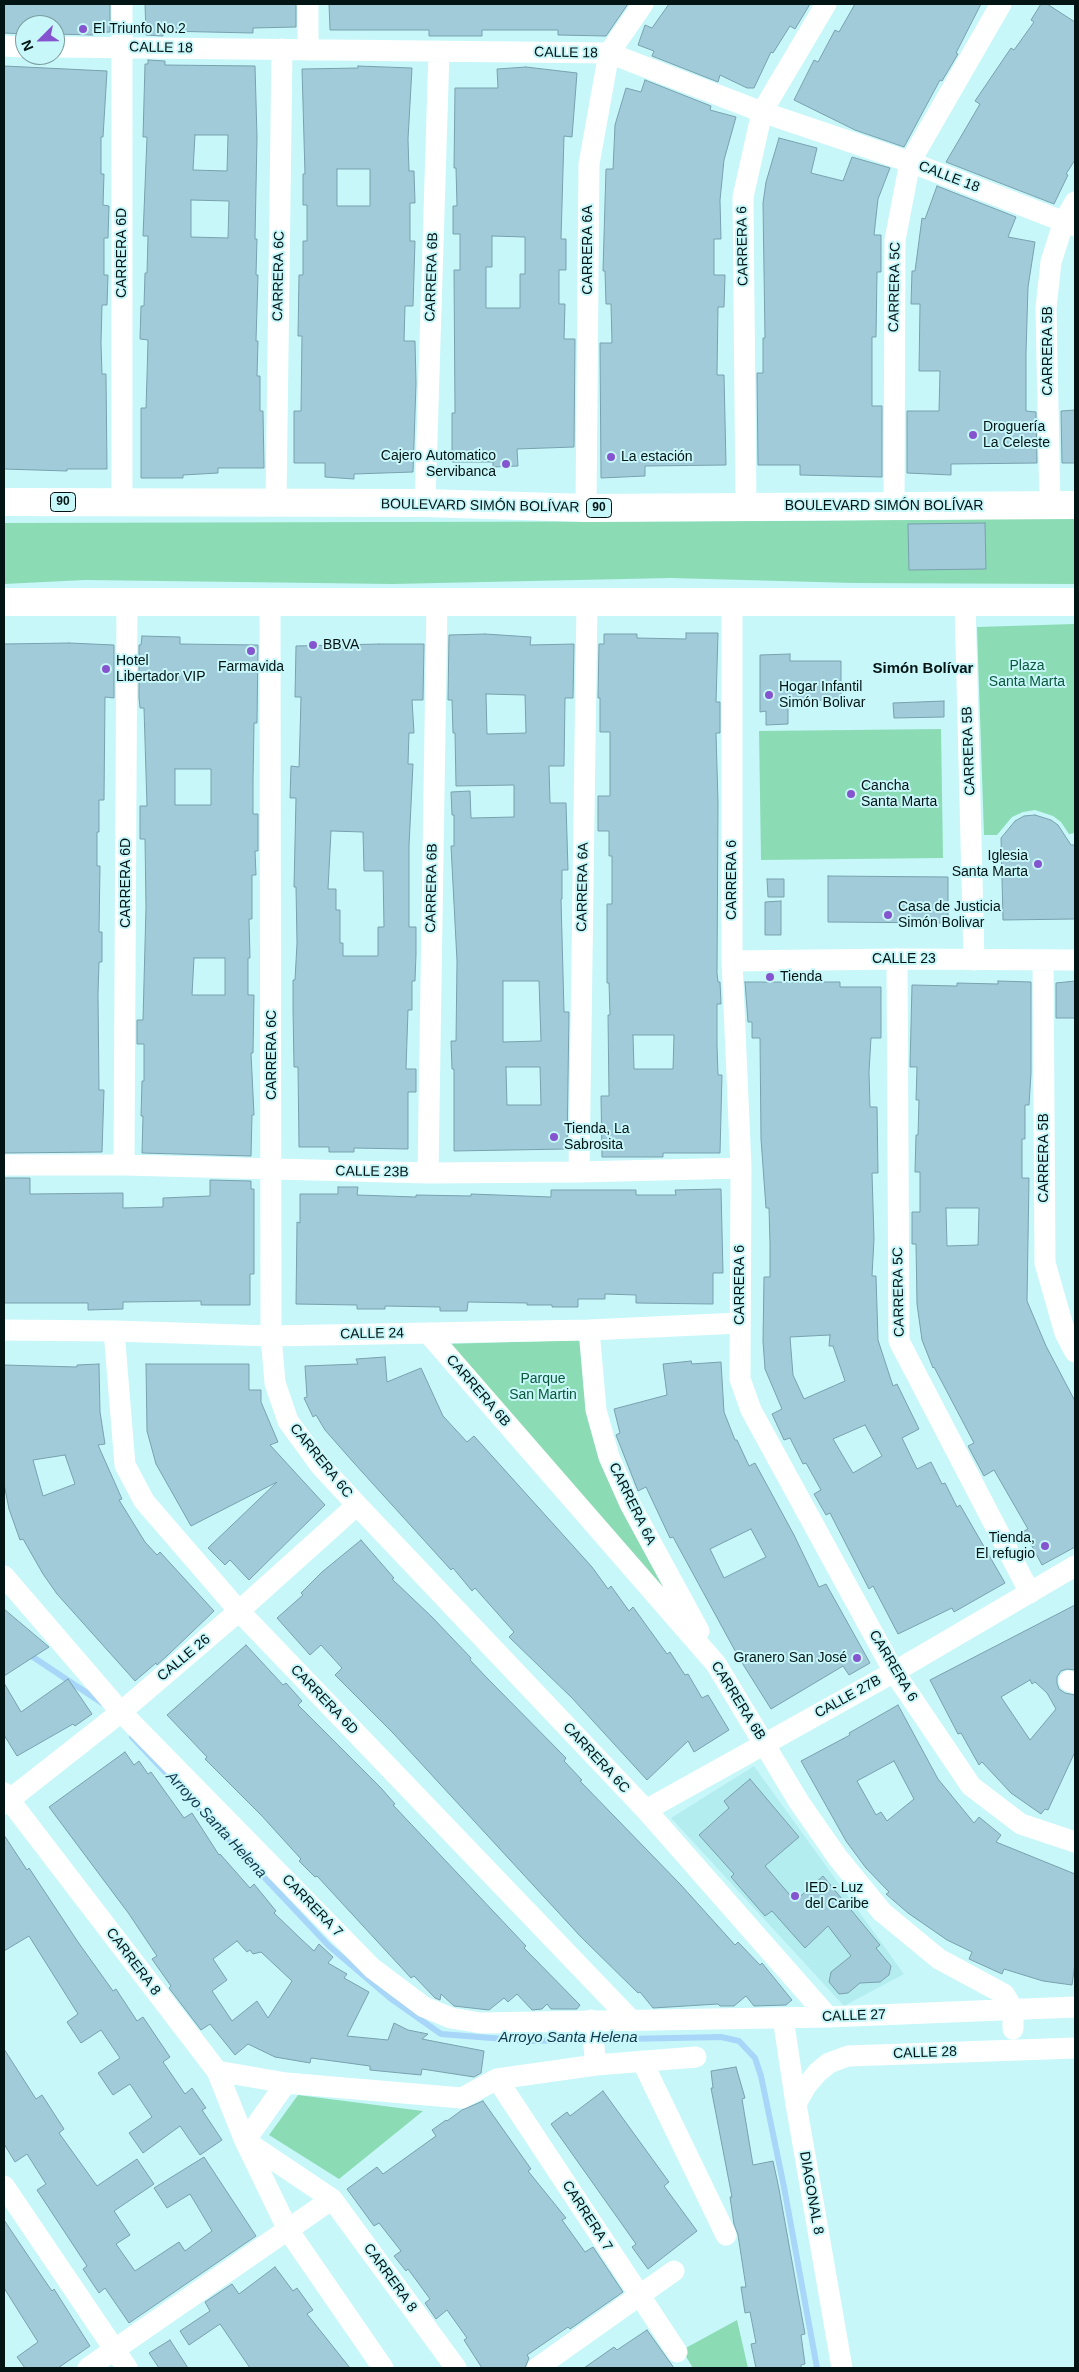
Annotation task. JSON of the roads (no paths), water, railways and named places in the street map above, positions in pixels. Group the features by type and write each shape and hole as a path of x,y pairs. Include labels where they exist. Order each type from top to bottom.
{"highway":[{"name":"BOULEVARD SIMÓN BOLÍVAR","path":"4,502 425,503 586,508 1062,505"},
{"path":"4,602 1075,602"}],"street":[{"name":"CARRERA 6D","path":"122,4 122,503"},
{"path":"308,4 308,50"},
{"name":"CARRERA 6A","path":"586,508 589,164 609,53 643,4"},
{"name":"CARRERA 6","path":"746,507 743,197 762,112 826,4"},
{"name":"CARRERA 5C","path":"894,506 895,240 910,162 1001,4"},
{"name":"CALLE 18","path":"65,47 609,53 762,112 910,162 1070,224"},
{"name":"CARRERA 6C","path":"276,503 282,49"},
{"name":"CARRERA 6B","path":"425,503 439,51"},
{"name":"CARRERA 5B","path":"1062,505 1046,308 1051,262 1070,224 1075,202"},
{"name":"CARRERA 6D","path":"124,1164 127,602"},
{"name":"CARRERA 6C","path":"270,602 271,1336 276,1383 288,1421 320,1465 646,1810 828,2018"},
{"name":"CARRERA 6B","path":"428,1173 437,602"},
{"name":"CARRERA 6A","path":"579,1172 587,602"},
{"name":"CARRERA 6","path":"732,602 732,961 741,1168 740,1379 751,1410 894,1672 971,1786 1020,1824 1075,1842"},
{"name":"CARRERA 5B","path":"965,602 974,960"},
{"name":"CARRERA 5C","path":"897,959 899,1341 1030,1593"},
{"name":"CALLE 23","path":"732,961 897,959 1075,960"},
{"name":"CARRERA 5B","path":"1043,960 1045,1263 1065,1333 1075,1352"},
{"name":"CALLE 23B","path":"4,1165 124,1164 272,1170 428,1173 741,1168"},
{"name":"CALLE 24","path":"4,1330 271,1336 589,1330 740,1323"},
{"name":"CARRERA 6A","path":"589,1330 596,1410 609,1457 630,1504 716,1664"},
{"name":"CARRERA 6D","path":"114,1331 125,1465 144,1501 239,1611 632,2021"},
{"name":"CARRERA 6B","path":"428,1333 716,1664 799,1802 838,1858 882,1912 939,1959 1004,1994 1013,2019"},
{"name":"CALLE 26","path":"5,1799 121,1712 239,1611 357,1505"},
{"name":"CALLE 27B","path":"646,1810 894,1672 1075,1566"},
{"name":"CARRERA 7","path":"4,1576 121,1712 372,1968 424,2007 451,2018 481,2023 592,2026 632,2021"},
{"name":"CARRERA 8","path":"5,1799 216,2071 245,2141 288,2230 383,2368"},
{"name":"CALLE 27","path":"632,2021 783,2018 1013,2019 1075,2007"},
{"name":"DIAGONAL 8","path":"783,2018 842,2368"},
{"path":"592,2026 595,2059"},
{"name":"CALLE 28","path":"796,2104 806,2086 818,2072 829,2063 848,2056 1075,2048"},
{"path":"216,2071 286,2083 462,2098 497,2079 595,2059 642,2062 696,2058"},
{"path":"642,2062 726,2235"},
{"name":"CARRERA 7","path":"497,2079 677,2352"},
{"path":"245,2141 286,2083"},
{"name":"CARRERA 8","path":"245,2141 332,2199 456,2368"},
{"path":"4,2186 128,2368"},
{"path":"88,2368 332,2199"},
{"path":"537,2368 674,2271"}],"waterway":[{"name":"Arroyo Santa Helena","path":"27,1653 102,1703"},
{"name":"Arroyo Santa Helena","path":"132,1737 329,1946 390,1998 441,2034 529,2041 721,2037 739,2041 755,2058 761,2076 784,2187 817,2368"}],"place":[{"name":"El Triunfo No.2","path":"83,29"},
{"name":"Droguería La Celeste","path":"973,435"},
{"name":"La estación","path":"611,457"},
{"name":"Cajero Automatico Servibanca","path":"506,464"},
{"name":"BBVA","path":"313,645"},
{"name":"Farmavida","path":"251,651"},
{"name":"Hotel Libertador VIP","path":"106,669"},
{"name":"Hogar Infantil Simón Bolivar","path":"769,695"},
{"name":"Cancha Santa Marta","path":"851,794"},
{"name":"Iglesia Santa Marta","path":"1038,864"},
{"name":"Casa de Justicia Simón Bolivar","path":"888,915"},
{"name":"Tienda","path":"770,977"},
{"name":"Tienda, La Sabrosita","path":"554,1137"},
{"name":"Tienda, El refugio","path":"1045,1546"},
{"name":"Granero San José","path":"857,1658"},
{"name":"IED - Luz del Caribe","path":"795,1896"}],"district":[{"name":"Simón Bolívar","path":"923,669"}],"park label":[{"name":"Plaza Santa Marta","path":"1027,674"},
{"name":"Parque San Martin","path":"543,1388"}]}
